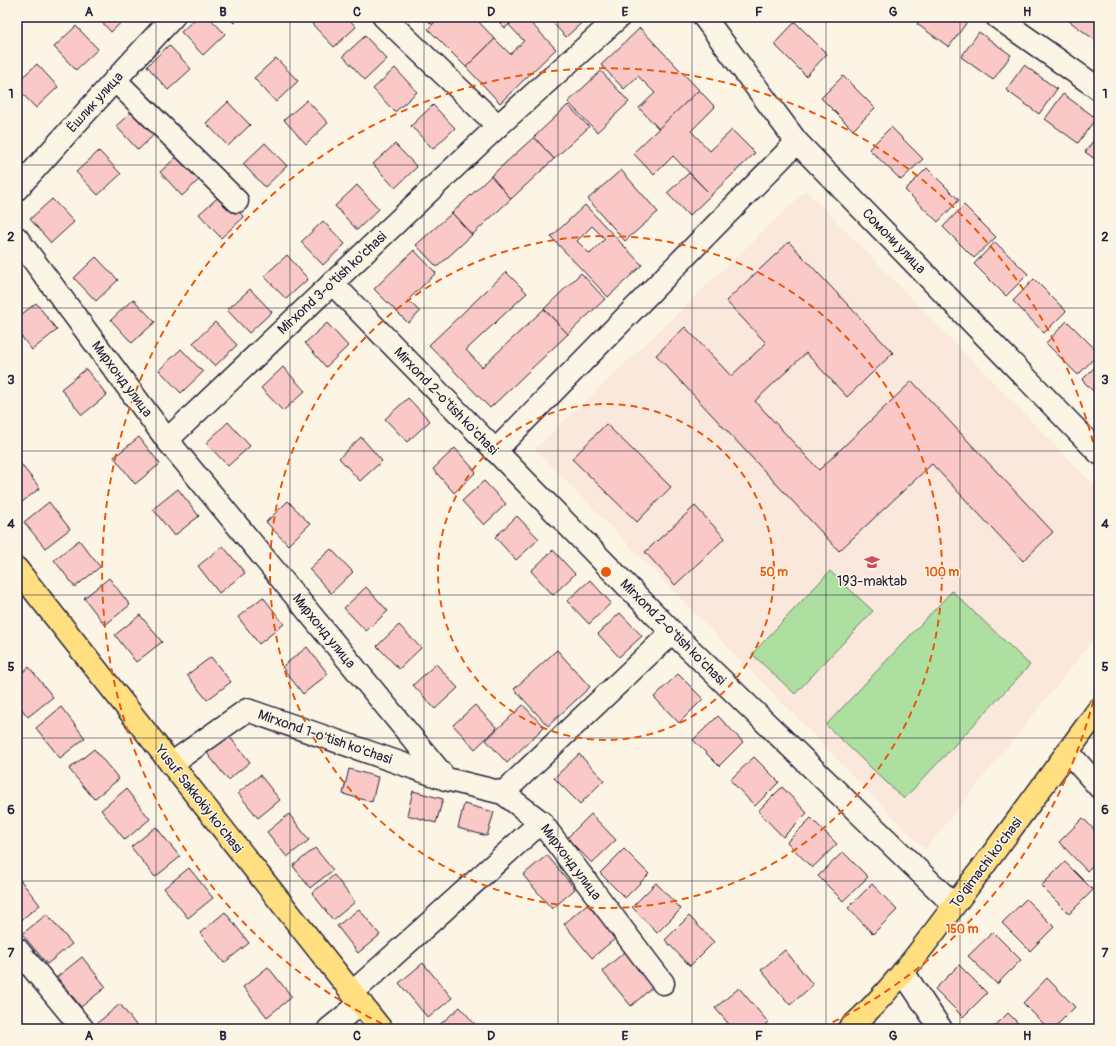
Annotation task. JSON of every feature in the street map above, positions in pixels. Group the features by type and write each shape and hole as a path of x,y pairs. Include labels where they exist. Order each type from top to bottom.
{"main road":[{"name":"Yusuf Sakkokiy ko'chasi","path":"17,569 381,1029"},
{"name":"To'qimachi ko'chasi","path":"850,1029 880,999 903,972 1099,709"}],"street":[{"name":"Ёшлик улица","path":"17,189 174,17"},
{"path":"384,17 498,126"},
{"name":"Mirxond 3-o'tish ko'chasi","path":"167,440 498,126 619,17"},
{"name":"Сомони улица","path":"704,17 797,142 1099,452"},
{"path":"997,17 1099,89"},
{"path":"115,80 237,201"},
{"path":"495,451 797,142"},
{"name":"Мирхонд улица","path":"17,238 167,440 446,779 503,793 541,822 663,983"},
{"name":"Mirxond 2-o'tish ko'chasi","path":"332,283 672,632 954,905"},
{"path":"503,793 672,632"},
{"name":"Mirxond 1-o'tish ko'chasi","path":"171,764 247,710 446,779"},
{"path":"1068,752 1099,787"},
{"path":"329,1029 356,998 541,822"},
{"path":"17,949 83,1029"},
{"path":"903,972 941,1029"}],"shaded area":[{"name":"193-maktab","path":"806,190 1099,490 1099,633 925,850 535,449"}],"green space":[{"path":"830,571 873,611 795,694 752,654"},
{"path":"952,591 1030,665 904,799 826,725"}],"building":[{"path":"97,17 127,17 111,32"},
{"path":"197,17 209,17 225,34 203,55 181,32"},
{"path":"228,17 240,17 234,23"},
{"path":"319,17 347,17 356,27 334,47 312,24"},
{"path":"425,17 438,17 431,24"},
{"path":"440,17 477,17 475,18 495,39 466,67 428,29"},
{"path":"494,17 517,17 505,28"},
{"path":"517,17 525,17 556,49 500,103 466,67 495,39 510,54 524,41 509,25"},
{"path":"551,17 588,17 566,37 549,19"},
{"path":"921,17 960,17 967,22 949,47 917,24"},
{"path":"1071,17 1099,17 1099,43 1069,21"},
{"path":"795,22 827,54 806,76 774,44"},
{"path":"76,26 98,49 76,70 54,47"},
{"path":"640,28 699,90 659,129 639,108 655,93 638,76 624,89 601,65"},
{"path":"979,32 1011,55 993,80 961,57"},
{"path":"365,36 387,59 365,80 343,56"},
{"path":"169,45 191,69 168,90 147,66"},
{"path":"276,58 298,81 276,102 254,78"},
{"path":"37,64 58,87 36,108 17,88 17,82"},
{"path":"1024,65 1057,89 1039,114 1006,90"},
{"path":"395,68 417,92 395,112 373,89"},
{"path":"601,71 629,102 597,132 568,102"},
{"path":"843,76 875,108 853,130 821,98"},
{"path":"699,90 715,107 691,131 710,151 732,130 755,153 711,195 673,156 654,175 633,153"},
{"path":"1063,94 1096,118 1078,143 1045,119"},
{"path":"307,100 328,123 306,144 284,120"},
{"path":"228,102 250,125 228,146 206,123"},
{"path":"433,105 455,128 433,149 411,126"},
{"path":"568,105 589,127 554,159 534,137"},
{"path":"138,106 160,129 138,150 116,126"},
{"path":"891,127 923,159 901,180 869,149"},
{"path":"1099,133 1099,162 1085,152"},
{"path":"534,137 554,159 511,199 491,176"},
{"path":"265,143 287,166 265,187 243,164"},
{"path":"395,144 417,167 395,188 373,164"},
{"path":"99,151 121,174 98,195 76,172"},
{"path":"183,151 204,175 182,196 160,172"},
{"path":"927,168 959,200 938,222 905,190"},
{"path":"621,170 658,212 625,241 588,199"},
{"path":"689,173 711,195 689,216 667,193"},
{"path":"491,176 511,199 472,235 452,213"},
{"path":"357,185 379,209 357,230 335,206"},
{"path":"222,194 244,217 221,238 199,214"},
{"path":"52,199 74,222 51,243 30,219"},
{"path":"585,205 642,265 608,297 551,237","holes":["592,226 605,239 590,254 577,241"]},
{"path":"964,205 996,237 974,258 943,227"},
{"path":"452,213 472,235 437,267 416,245"},
{"path":"323,221 345,244 323,265 301,242"},
{"path":"789,242 893,353 847,397 806,353 755,401 819,470 912,381 1053,532 1023,561 932,464 839,551 656,355 685,327 731,376 766,343 726,301"},
{"path":"995,242 1028,274 1006,296 974,264"},
{"path":"414,250 436,273 408,300 420,312 408,323 374,289"},
{"path":"287,255 308,279 286,299 264,276"},
{"path":"96,257 118,280 96,301 74,278"},
{"path":"506,272 527,293 466,350 482,367 544,309 568,334 490,408 429,345"},
{"path":"581,273 605,299 568,334 544,309"},
{"path":"1034,279 1066,311 1044,333 1013,301"},
{"path":"250,289 272,312 249,333 227,310"},
{"path":"133,299 155,322 132,343 111,320"},
{"path":"36,303 57,330 32,350 17,331 17,318"},
{"path":"1067,321 1099,353 1078,375 1046,343"},
{"path":"215,322 237,345 215,366 193,343"},
{"path":"327,323 348,346 326,367 305,343"},
{"path":"181,349 203,372 181,393 159,370"},
{"path":"1099,363 1099,397 1082,380"},
{"path":"283,367 305,391 283,411 261,388"},
{"path":"86,369 107,395 82,415 61,389"},
{"path":"408,398 430,421 407,442 385,419"},
{"path":"228,422 250,446 228,466 206,443"},
{"path":"606,424 671,487 637,522 572,459"},
{"path":"139,437 160,464 135,484 114,457"},
{"path":"361,437 382,461 360,481 339,458"},
{"path":"455,448 476,472 454,493 433,469"},
{"path":"19,462 40,488 17,506 17,463"},
{"path":"484,481 506,504 484,525 462,501"},
{"path":"178,489 199,516 174,536 153,509"},
{"path":"288,501 310,524 288,545 266,522"},
{"path":"49,502 70,529 45,548 24,522"},
{"path":"695,506 725,538 675,585 645,552"},
{"path":"517,516 539,539 516,560 495,537"},
{"path":"79,540 100,567 75,587 54,560"},
{"path":"223,546 245,573 219,593 198,566"},
{"path":"331,549 353,572 331,593 309,569"},
{"path":"553,550 575,574 553,595 531,571"},
{"path":"109,578 130,605 105,625 84,598"},
{"path":"590,580 611,603 589,624 567,601"},
{"path":"366,587 388,611 366,631 344,608"},
{"path":"263,597 284,624 259,644 238,617"},
{"path":"620,613 642,636 619,657 598,634"},
{"path":"140,615 162,642 136,662 115,635"},
{"path":"399,625 421,648 399,669 377,646"},
{"path":"307,647 328,674 303,694 282,667"},
{"path":"557,650 590,687 548,726 514,689"},
{"path":"211,657 231,682 207,700 187,675"},
{"path":"436,664 458,688 435,709 413,685"},
{"path":"29,667 53,697 28,717 17,703 17,677"},
{"path":"678,674 703,699 679,723 654,697"},
{"path":"475,705 497,728 475,749 453,725"},
{"path":"523,705 544,727 507,763 486,740"},
{"path":"61,707 85,738 60,758 36,728"},
{"path":"718,716 743,742 719,766 693,740"},
{"path":"229,736 250,762 228,780 207,753"},
{"path":"94,749 119,779 94,799 69,769"},
{"path":"579,754 604,780 580,804 554,778"},
{"path":"754,757 779,782 755,806 730,780"},
{"path":"349,769 378,777 372,802 343,794"},
{"path":"260,775 280,800 258,818 238,793"},
{"path":"782,787 807,813 783,837 758,811"},
{"path":"126,789 150,819 125,840 101,810"},
{"path":"413,791 443,799 436,823 407,815"},
{"path":"464,804 494,812 487,836 458,828"},
{"path":"289,814 309,840 287,857 267,832"},
{"path":"591,814 616,840 592,863 567,838"},
{"path":"811,818 837,844 812,868 787,842"},
{"path":"1083,818 1099,835 1099,859 1087,871 1059,842"},
{"path":"156,827 180,857 155,877 131,847"},
{"path":"315,848 333,870 310,888 293,866"},
{"path":"624,849 649,874 625,898 600,873"},
{"path":"843,852 868,877 843,901 818,876"},
{"path":"547,855 575,889 552,909 523,875"},
{"path":"1065,862 1093,890 1069,914 1041,886"},
{"path":"189,868 213,898 188,918 164,888"},
{"path":"334,875 355,902 333,920 312,893"},
{"path":"17,876 40,905 17,923"},
{"path":"656,883 681,909 657,933 632,907"},
{"path":"872,884 897,910 873,934 848,908"},
{"path":"1026,899 1054,927 1030,951 1002,923"},
{"path":"587,904 616,938 592,958 564,924"},
{"path":"359,909 380,935 358,953 337,926"},
{"path":"225,912 249,943 224,963 200,933"},
{"path":"47,914 72,944 47,964 22,934"},
{"path":"689,916 714,942 690,966 665,940"},
{"path":"993,932 1021,960 997,984 968,956"},
{"path":"785,950 813,985 790,1005 761,970"},
{"path":"626,951 654,986 631,1006 602,971"},
{"path":"82,957 106,987 81,1007 57,977"},
{"path":"423,963 452,998 428,1018 399,983"},
{"path":"959,965 987,993 963,1017 935,989"},
{"path":"268,967 292,997 267,1017 243,987"},
{"path":"1047,978 1075,1007 1053,1029 1049,1029 1023,1003"},
{"path":"739,988 768,1022 760,1029 733,1029 715,1008"},
{"path":"120,1004 139,1029 98,1029 95,1025"},
{"path":"460,1007 479,1029 438,1029 437,1027"},
{"path":"1008,1013 1024,1029 992,1029"}],"place":[{"name":"193-maktab","path":"872,562"}]}
